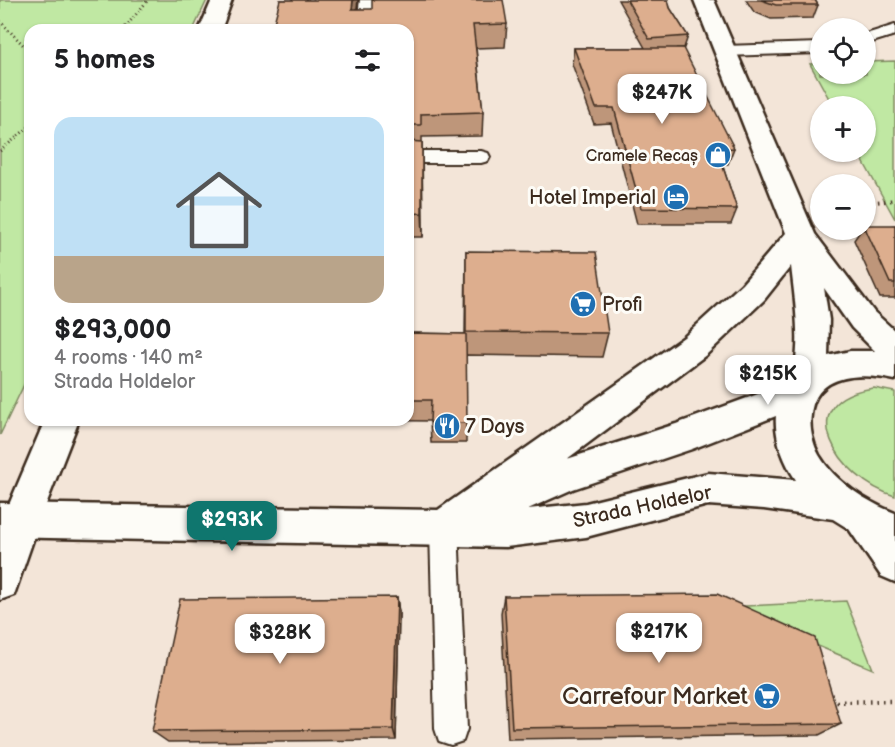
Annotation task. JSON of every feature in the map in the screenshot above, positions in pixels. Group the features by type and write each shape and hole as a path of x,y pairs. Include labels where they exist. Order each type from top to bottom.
{"street":[{"path":"212,24 222,0"},
{"path":"704,0 724,51 752,111 801,234 813,320 805,385 791,426 805,465 866,518 895,564"},
{"path":"801,234 863,320 895,351"},
{"path":"444,528 695,346 753,292 801,234"},
{"name":"Strada Holdelor","path":"444,528 562,476 680,438 805,385 841,364 878,363 895,367"},
{"path":"0,581 11,520 59,426"},
{"name":"Strada Holdelor","path":"11,520 506,529 586,520 708,489 764,492 866,518"}],"lane":[{"path":"365,24 367,0"},
{"path":"876,36 895,30"},
{"path":"724,51 810,48"},
{"path":"414,158 481,157"},
{"path":"444,528 451,729"}],"path":[{"path":"128,24 148,0"},
{"path":"0,21 24,46"},
{"path":"0,151 24,131"},
{"path":"876,202 895,200"},
{"path":"821,702 895,701"}],"green space":[{"path":"0,0 207,0 196,24 24,24 24,385 0,435"},
{"path":"895,61 895,219 876,185 876,174 870,174 864,162 876,162 876,96 828,96 821,84 876,84 876,62"},
{"path":"874,388 895,392 895,496 874,487 856,474 841,458 831,440 828,423 833,407 848,395"},
{"path":"846,601 873,669 725,607"}],"building":[{"path":"280,0 353,0 352,9 372,9 372,0 503,0 507,24 473,25 483,112 421,114 421,125 414,125 414,24 274,24"},
{"path":"627,0 668,0 670,8 688,36 649,39"},
{"path":"761,0 815,0 818,5 776,5"},
{"path":"574,48 683,48 734,148 717,149 737,209 641,208 614,108 596,108"},
{"path":"414,141 422,142 422,213 414,214"},
{"path":"876,225 895,225 895,283 890,283 871,240 876,240"},
{"path":"466,251 596,252 608,333 466,332"},
{"path":"414,333 466,334 467,423 430,422 431,400 414,400"},
{"path":"717,594 815,638 841,724 512,728 504,596"},
{"path":"397,597 393,729 152,731 180,599"}],"place":[{"name":"Cramele Recaș","path":"718,155"},
{"name":"Hotel Imperial","path":"676,197"},
{"name":"Profi","path":"583,304"},
{"name":"7 Days","path":"447,426"},
{"name":"Carrefour Market","path":"767,696"}]}
